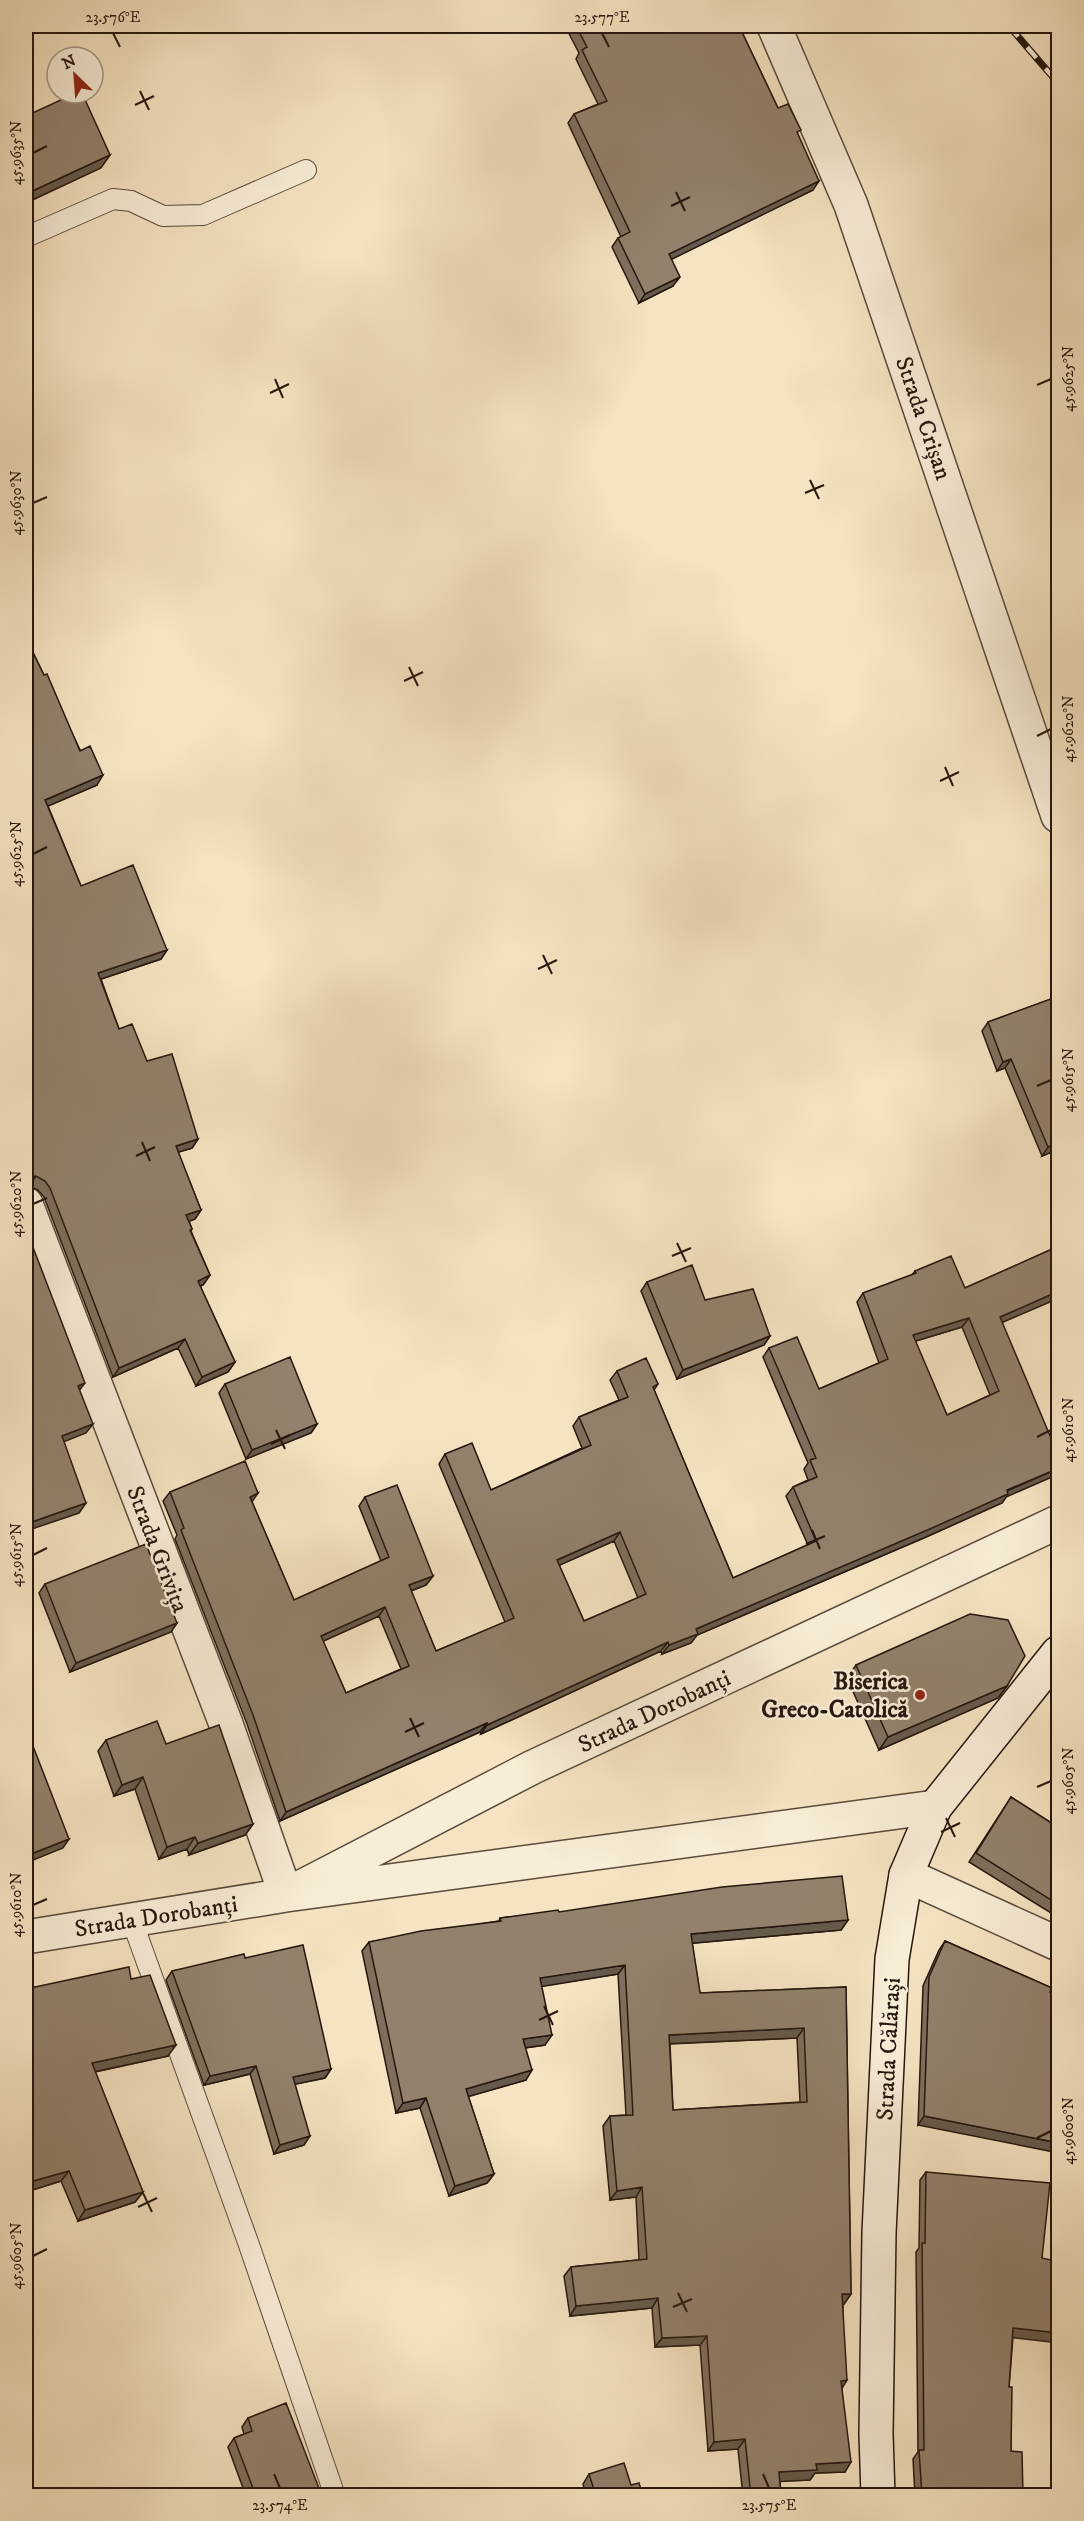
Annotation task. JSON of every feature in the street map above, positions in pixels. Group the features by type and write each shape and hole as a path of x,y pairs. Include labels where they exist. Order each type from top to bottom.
{"street":[{"name":"Strada Crișan","path":"774,26 851,205 1059,816"},
{"name":"Strada Grivița","path":"26,1204 226,1724 286,1895"},
{"name":"Strada Dorobanți","path":"286,1895 533,1767 1059,1522"},
{"name":"Strada Călărași","path":"878,2496 876,2434 879,2233 892,1959 906,1875 935,1807 1059,1653"},
{"name":"Strada Dorobanți","path":"26,1937 286,1895 935,1807"},
{"path":"906,1875 1059,1944"}],"lane":[{"path":"26,237 113,199 131,201 163,216 203,215 306,170"},
{"path":"132,1921 248,2242 335,2496"}],"building":[{"path":"576,26 739,26 778,108 788,104 801,130 797,132 819,181 669,254 680,277 645,294 618,238 630,232 574,114 607,101 582,50 587,47"},
{"path":"50,105 87,105 110,155 26,194 26,116"},
{"path":"26,638 44,675 47,674 80,751 90,746 103,775 45,800 81,886 133,865 167,950 98,973 119,1029 132,1024 147,1061 172,1054 198,1139 176,1146 201,1210 186,1215 192,1229 190,1230 210,1275 198,1281 235,1362 202,1377 185,1339 119,1368 50,1188 45,1181 36,1176 26,1178"},
{"path":"1059,996 1059,1142 1048,1147 1011,1059 1003,1062 988,1022"},
{"path":"26,1229 85,1383 78,1386 93,1424 62,1436 86,1503 26,1524"},
{"path":"1059,1246 1059,1291 1000,1317 1051,1438 1059,1435 1059,1468 1007,1490 1008,1494 932,1528 696,1629 698,1634 669,1645 668,1642 487,1725 487,1723 286,1812 253,1715 181,1530 184,1528 170,1492 245,1461 258,1493 250,1497 294,1600 389,1557 365,1497 397,1485 433,1576 409,1585 436,1651 514,1618 445,1454 472,1443 491,1490 591,1445 579,1417 628,1397 617,1371 646,1358 658,1384 653,1387 733,1578 816,1541 793,1487 817,1477 810,1460 816,1458 769,1348 797,1337 819,1389 888,1359 863,1293 916,1273 915,1271 951,1256 965,1288","holes":["969,1318 999,1391 947,1415 913,1335","620,1532 646,1594 584,1621 557,1560","385,1607 409,1666 346,1693 321,1636"]},
{"path":"692,1265 705,1300 753,1289 770,1336 683,1370 647,1282"},
{"path":"290,1357 317,1424 252,1450 225,1384"},
{"path":"146,1544 177,1623 76,1663 45,1584"},
{"path":"970,1614 1008,1620 1025,1656 1007,1686 888,1737 856,1665"},
{"path":"157,1721 166,1744 219,1725 253,1824 198,1843 195,1837 167,1847 143,1777 122,1785 106,1740"},
{"path":"26,1728 69,1839 26,1856"},
{"path":"1011,1797 1059,1828 1059,1905 976,1853"},
{"path":"842,1876 848,1920 691,1934 700,1993 846,1987 851,2294 842,2294 847,2380 841,2381 851,2462 816,2464 817,2470 779,2472 781,2496 751,2496 745,2439 714,2442 707,2336 662,2338 658,2298 576,2306 571,2267 647,2259 642,2187 617,2191 610,2116 633,2115 625,1965 540,1978 552,2035 523,2039 532,2070 466,2089 494,2174 455,2186 426,2098 403,2103 369,1942 421,1931 501,1921 500,1918 558,1910 559,1912 722,1887","holes":["804,2028 807,2102 673,2110 669,2035"]},
{"path":"945,1941 1052,1988 1050,1992 1059,1995 1059,2143 924,2116 929,1977"},
{"path":"303,1945 331,2069 293,2077 310,2136 280,2145 256,2066 210,2076 172,1971 244,1954 245,1958"},
{"path":"129,1967 131,1979 150,1975 176,2045 92,2063 143,2192 85,2210 69,2171 26,2183 26,1988"},
{"path":"926,2172 1050,2183 1042,2258 1059,2262 1059,2333 1013,2328 1009,2387 1012,2387 1011,2451 1022,2452 1023,2496 922,2496 919,2450 924,2450 922,2243 925,2243"},
{"path":"286,2403 322,2496 256,2496 234,2438 252,2431 248,2418"},
{"path":"624,2463 631,2485 639,2483 643,2496 596,2496 589,2474"}],"railway":[{"path":"1009,26 1058,83"}],"place":[{"name":"Biserica Greco-Catolică","path":"920,1695"}]}
